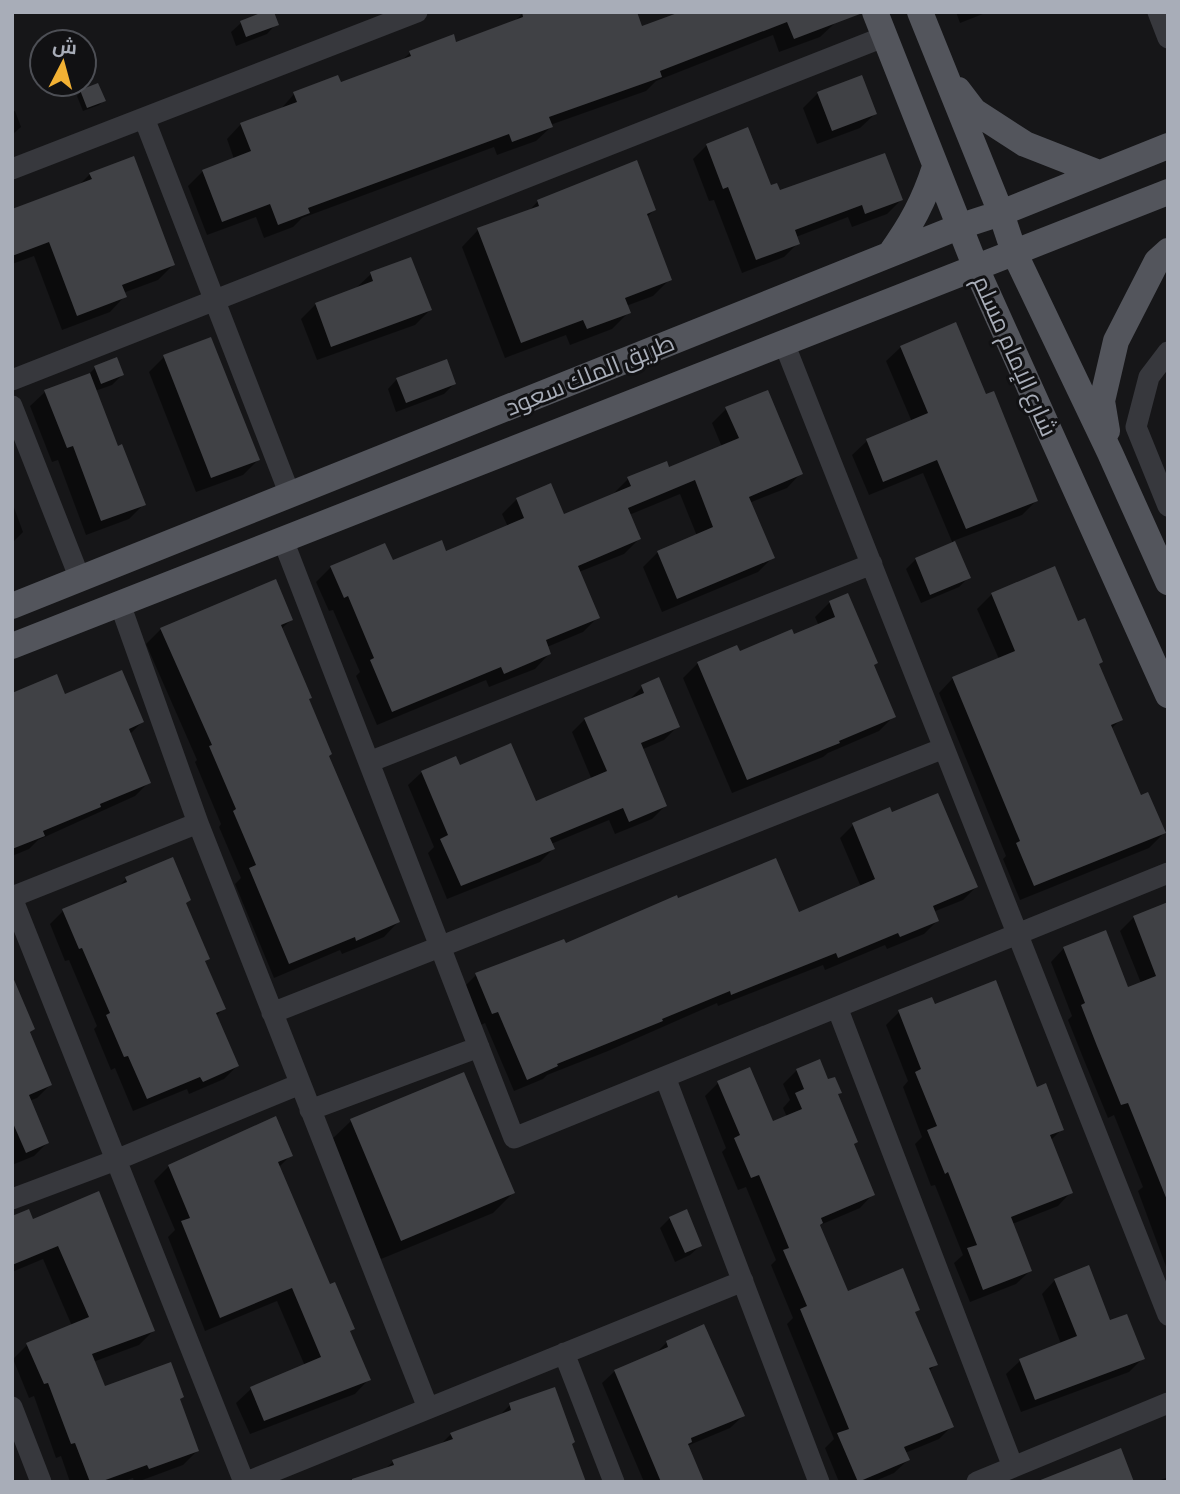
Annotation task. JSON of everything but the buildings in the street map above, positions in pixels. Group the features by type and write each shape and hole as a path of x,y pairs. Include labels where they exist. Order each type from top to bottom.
{"main road":[{"name":"شارع الإمام مسلم","path":"920,12 1001,213 1014,252 1168,582"},
{"name":"شارع الإمام مسلم","path":"881,24 975,268 1167,695"},
{"path":"946,76 974,111 1025,144 1099,173"},
{"name":"طريق الملك سعود","path":"12,606 890,254 1168,146"},
{"path":"890,254 910,227 924,200 935,167"},
{"name":"طريق الملك سعود","path":"12,646 1168,192"},
{"path":"1110,453 1102,401 1116,341 1157,261 1168,251"}],"street":[{"path":"12,169 417,12"},
{"path":"1158,12 1168,38"},
{"path":"12,380 215,300 881,24"},
{"path":"144,118 290,495"},
{"path":"784,343 1168,1315"},
{"path":"1168,352 1149,377 1136,427 1168,506"},
{"path":"12,406 80,579"},
{"path":"284,540 514,1138 1168,873"},
{"path":"369,762 872,564"},
{"path":"120,604 198,823 428,1408"},
{"path":"272,1013 944,748"},
{"path":"198,823 12,898 245,1482 743,1281"},
{"path":"837,1007 1013,1467"},
{"path":"310,1111 479,1046"},
{"path":"665,1077 819,1482"},
{"path":"12,1199 116,1160 300,1084"},
{"path":"564,1353 614,1482"},
{"path":"976,1482 1168,1403"},
{"path":"12,1407 41,1482"}]}
